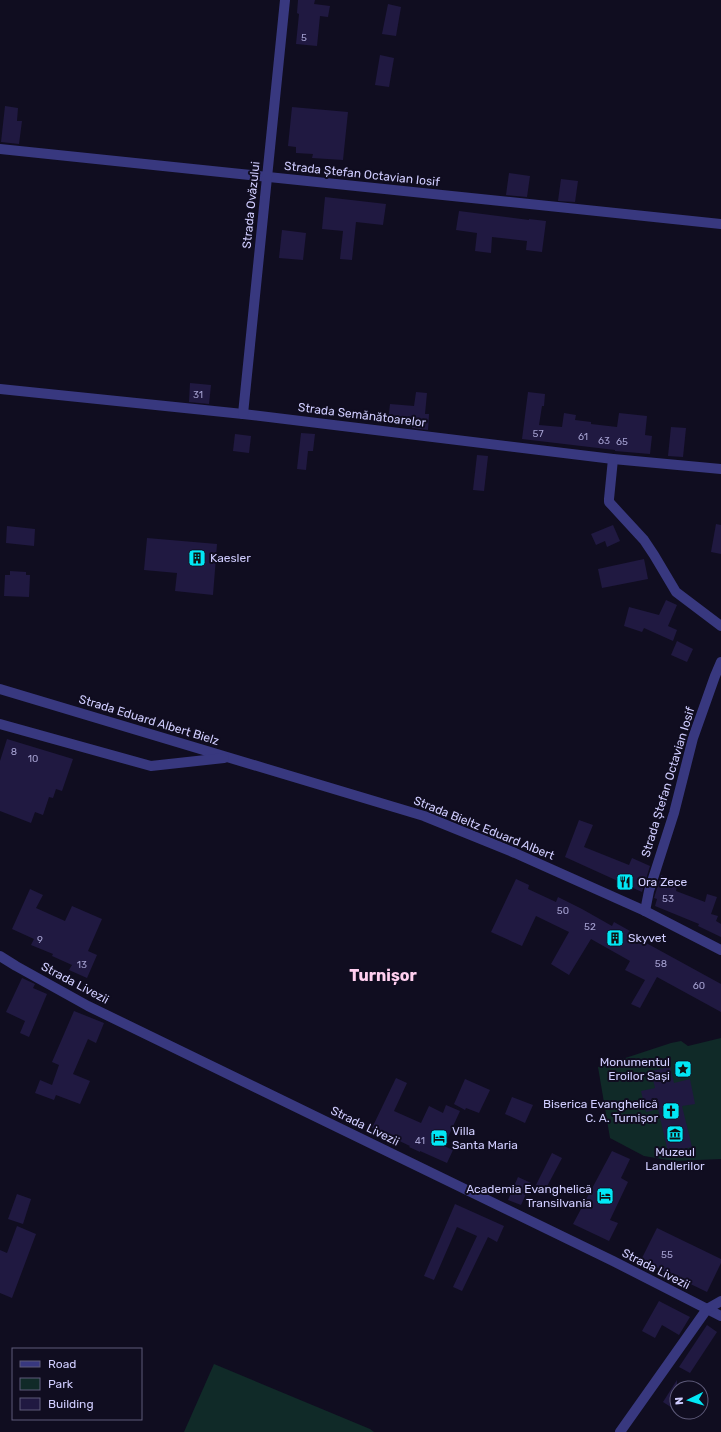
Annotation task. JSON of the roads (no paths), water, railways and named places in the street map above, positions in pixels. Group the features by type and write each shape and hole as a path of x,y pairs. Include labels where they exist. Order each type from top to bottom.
{"street":[{"name":"Strada Ovăzului","path":"243,414 286,0"},
{"name":"Strada Ștefan Octavian Iosif","path":"0,149 721,224"},
{"name":"Strada Semănătoarelor","path":"0,389 243,414 613,459 721,469"},
{"path":"613,459 608,499 609,502 644,540 676,592 721,626"},
{"name":"Strada Ștefan Octavian Iosif","path":"645,911 649,891 674,813 693,738 721,662"},
{"name":"Strada Eduard Albert Bielz","path":"0,689 228,757"},
{"name":"Strada Eduard Albert Bielz","path":"0,724 151,766 228,757"},
{"name":"Strada Bieltz Eduard Albert","path":"228,757 424,816 515,853 645,911 721,950"},
{"name":"Strada Livezii","path":"0,956 22,970 88,1006 613,1261 721,1316"},
{"path":"620,1432 707,1309 721,1301"}],"place":[{"name":"Kaesler","path":"197,558"},
{"name":"Ora Zece","path":"625,882"},
{"name":"Skyvet","path":"615,938"},
{"name":"Monumentul Eroilor Sași","path":"683,1069"},
{"name":"Biserica Evanghelică C. A. Turnișor","path":"671,1111"},
{"name":"Muzeul Landlerilor","path":"675,1134"},
{"name":"Villa Santa Maria","path":"439,1138"},
{"name":"Academia Evanghelică Transilvania","path":"605,1196"}],"district":[{"name":"Turnișor","path":"383,975"}]}
